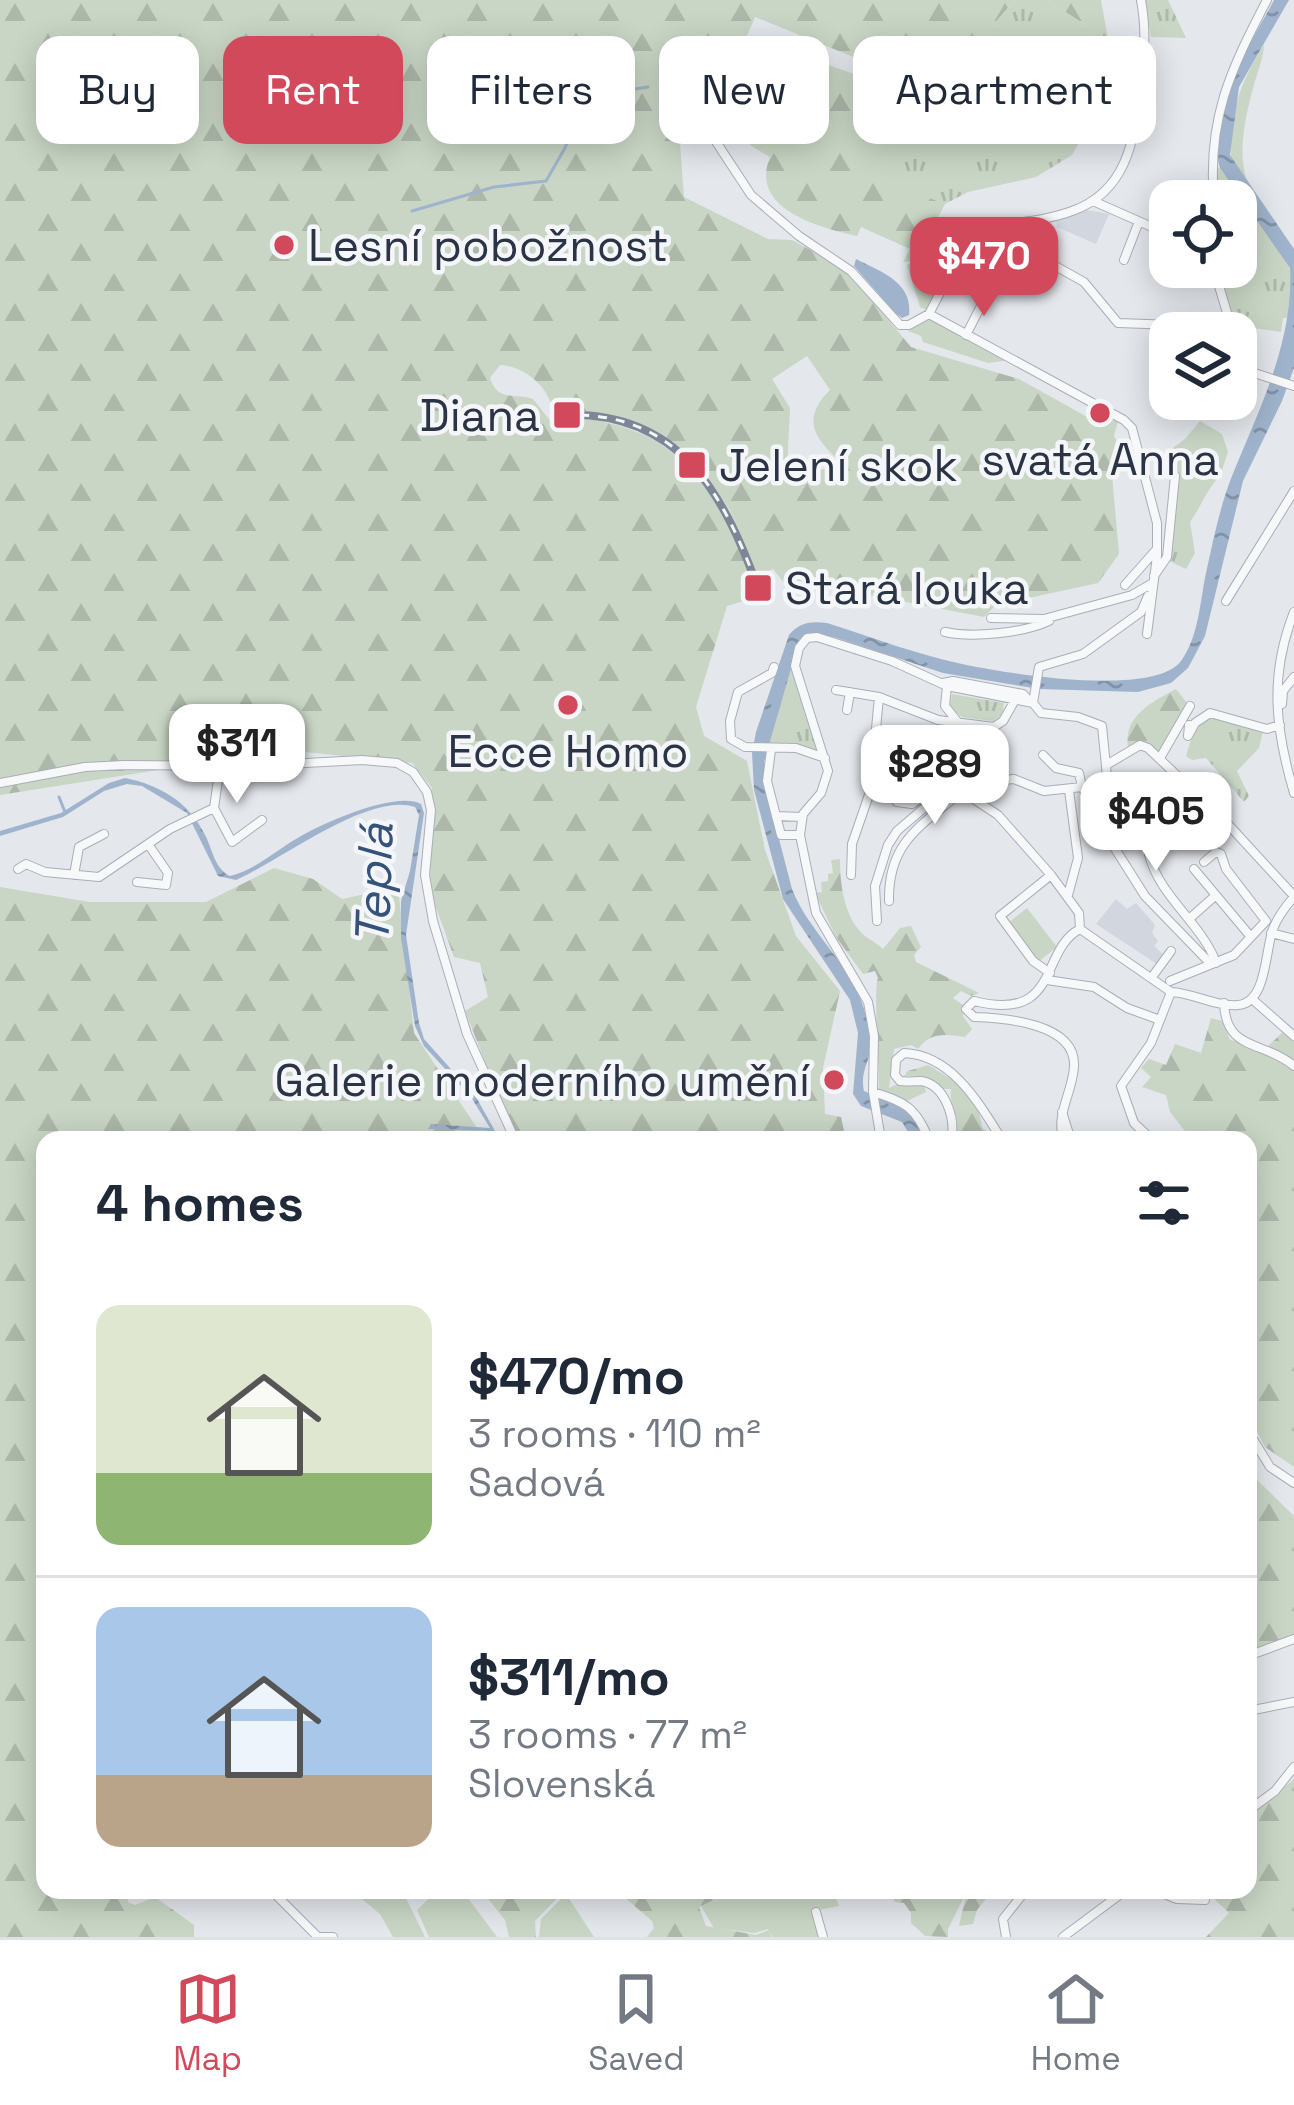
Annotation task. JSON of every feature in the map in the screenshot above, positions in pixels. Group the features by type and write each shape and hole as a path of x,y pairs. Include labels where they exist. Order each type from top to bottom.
{"street":[{"path":"718,144 751,195 851,271 900,325 909,325 929,314 972,231 1071,212 1093,201 1116,180 1133,144 1147,38 1141,0"},
{"path":"1214,180 1214,134 1221,95 1267,0"},
{"path":"1093,201 1149,228"},
{"path":"1124,260 1138,224"},
{"path":"966,335 1000,269 1022,256 1050,263 1084,282 1118,323 1149,325"},
{"path":"929,314 1132,428 1157,523 1147,634"},
{"path":"1257,374 1293,385"},
{"path":"991,618 1045,619 1132,595 1158,575 1167,556 1175,476"},
{"path":"1226,601 1294,491"},
{"path":"1125,585 1157,549"},
{"path":"1031,703 1036,673 1083,654 1138,614 1152,579"},
{"path":"1294,612 1275,673 1294,793"},
{"path":"945,632 968,636 1036,627 1059,614"},
{"path":"879,1131 868,1002 816,913 800,835 802,817 824,789 828,771 795,666 805,640 818,637 944,685 1031,703"},
{"path":"774,668 738,692 731,739 749,748 796,748 826,758"},
{"path":"1279,710 1283,691 1294,677"},
{"path":"944,685 953,681 1023,694 1040,712 1100,724 1114,847 1145,896 1207,960 1216,963"},
{"path":"944,685 946,710 960,723"},
{"path":"836,689 880,697 919,715 994,727 1015,700"},
{"path":"847,710 850,692"},
{"path":"851,875 852,844 870,792 880,697"},
{"path":"1160,758 1190,706"},
{"path":"1189,725 1188,736 1195,723 1210,713 1267,730 1280,725"},
{"path":"875,728 910,757 892,789 897,802 912,804 947,779 960,784 1014,779 1044,790 1082,787"},
{"path":"1108,764 1139,745 1160,758 1294,896 1271,925 1234,955 1208,963 1171,986 1151,1043 1121,1086 1134,1123 1142,1131"},
{"path":"768,750 767,781 781,835 800,835"},
{"path":"1043,755 1056,768 1079,773 1100,816 1112,816"},
{"path":"0,782 85,767 378,761 397,763 416,775 431,810 425,874 433,921 467,1034 511,1131"},
{"path":"220,766 214,808 232,842 262,820"},
{"path":"877,921 875,886 897,840 961,792 960,784"},
{"path":"960,784 966,794 998,815 1051,875 1081,917 1080,929"},
{"path":"1068,897 1078,858 1069,790"},
{"path":"18,869 26,864 45,872 93,878 107,874 148,844 214,808"},
{"path":"1216,963 1189,919 1171,900 1149,855 1179,813 1200,828 1215,827 1224,819"},
{"path":"776,815 802,817"},
{"path":"74,874 79,847 104,834"},
{"path":"889,901 897,840"},
{"path":"136,882 166,885 168,873 148,844"},
{"path":"1204,862 1216,852 1222,854 1226,868 1271,925 1294,938"},
{"path":"1194,869 1251,937"},
{"path":"1051,875 1000,918 1033,962 1048,977 1094,987 1160,1020"},
{"path":"1189,919 1215,896"},
{"path":"1080,929 1152,977 1239,1005 1252,999 1259,988 1271,925"},
{"path":"1065,1131 1061,1111 1074,1064 1064,1040 1010,1021 972,1017 966,1009 974,1001 994,1007 1011,1005 1048,977 1069,936 1080,929"},
{"path":"1152,977 1171,951"},
{"path":"1252,999 1294,1036"},
{"path":"1224,1003 1232,1034 1243,1043 1281,1055 1294,1066"},
{"path":"951,1131 952,1119 939,1090 921,1082 901,1081 895,1075 901,1054 912,1053 962,1080 996,1131"},
{"path":"873,1094 908,1103 926,1131"},
{"path":"1257,1446 1270,1467 1294,1483"},
{"path":"1257,1652 1294,1639"},
{"path":"1257,1709 1294,1702"},
{"path":"1257,1804 1294,1767"},
{"path":"280,1899 320,1937 332,1937"},
{"path":"1006,1937 1003,1918 1019,1899"},
{"path":"1064,1937 1114,1899"},
{"path":"1177,1899 1205,1900"},
{"path":"816,1912 823,1937"}],"shaded area":[{"path":"1087,210 1109,214 1096,244 1057,227 1056,220"},
{"path":"571,412 618,418 699,459 702,471 730,510 758,582 753,582 725,512 695,475 636,430 571,417"},
{"path":"1116,899 1127,909 1136,903 1155,925 1152,933 1158,941 1154,946 1165,956 1157,964 1096,924"}],"green space":[{"path":"0,0 1015,0 984,36 853,36 853,57 829,47 829,36 802,36 755,17 747,36 659,36 659,144 680,144 684,197 768,239 792,240 846,269 911,347 1019,379 1089,418 1118,421 1114,436 1127,458 1111,463 1119,554 1098,583 996,605 984,617 843,590 816,589 806,597 786,585 773,569 757,576 730,510 698,459 613,418 553,410 540,385 518,369 500,365 490,378 502,394 533,399 552,423 566,423 571,417 603,422 658,443 704,483 725,512 753,582 747,600 727,606 696,707 704,736 747,761 765,850 796,936 840,991 823,1068 825,1114 841,1117 844,1131 512,1131 465,1011 488,997 480,963 454,957 430,891 432,788 412,763 285,750 0,795","holes":["807,356 830,390 815,412 819,438 842,464 806,474 787,469 790,408 772,379"]},
{"path":"1015,0 1046,0 1103,36 983,36"},
{"path":"1046,0 1101,0 1107,36"},
{"path":"1145,0 1168,0 1186,38 1151,36"},
{"path":"1264,45 1244,133 1245,180 1231,161 1234,114 1248,72"},
{"path":"829,65 853,74 853,144 868,144 871,174 945,204 914,261 903,262 910,249 861,227 857,236 791,212 769,190 770,157 750,145 829,144"},
{"path":"866,144 1078,144 1072,155 1036,177 968,192 945,204 870,174"},
{"path":"1214,168 1220,168 1229,180 1215,180"},
{"path":"1257,220 1289,265 1293,285 1290,318 1283,318 1281,332 1257,328 1257,312 1231,312 1223,288 1257,288"},
{"path":"940,230 960,241 927,310 920,307 907,265 920,260"},
{"path":"931,319 1009,360 988,363 923,342 921,336 908,331"},
{"path":"1200,421 1222,434 1228,452 1220,476 1190,522 1195,553 1186,569 1169,561 1179,482 1159,458"},
{"path":"793,663 805,714 820,749 817,752 799,745 766,745"},
{"path":"1176,689 1187,703 1164,748 1160,752 1140,741 1128,748 1135,719"},
{"path":"952,694 1004,703 1002,715 993,721 962,717 950,707"},
{"path":"1208,715 1263,731 1259,748 1237,771 1249,796 1244,802 1206,758 1186,756 1195,726"},
{"path":"840,859 848,911 866,937 883,949 900,928 911,926 921,947 914,955 916,962 979,993 971,996 961,991 953,998 963,1005 963,1016 972,1029 965,1037 939,1036 918,1049 911,1045 894,1049 889,1088 924,1086 926,1092 907,1101 879,1092 875,971 863,974 836,937 815,893 822,892 821,882 833,873 831,860"},
{"path":"274,868 313,879 342,899 398,887 414,1033 479,1131 36,1131 36,1899 128,1899 135,1905 158,1899 194,1925 194,1937 0,1937 0,887 90,902 206,902"},
{"path":"1027,908 1057,947 1038,962 1008,923"},
{"path":"1211,1018 1222,1021 1230,1040 1267,1047 1285,1030 1294,1039 1294,1467 1265,1447 1257,1431 1257,1131 1185,1131 1170,1112 1166,1095 1142,1087 1151,1077 1141,1068 1149,1059 1166,1065 1175,1044 1201,1053"},
{"path":"928,1065 964,1090 986,1131 957,1131 951,1089 942,1089 922,1076 904,1076"},
{"path":"1257,1480 1294,1516 1294,1635 1257,1649"},
{"path":"1294,1779 1294,1937 1206,1937 1229,1913 1214,1899 1257,1899 1257,1810"},
{"path":"362,1899 406,1899 425,1937 393,1937 380,1914"},
{"path":"429,1899 469,1899 497,1937 429,1937 417,1910"},
{"path":"488,1899 556,1899 535,1921 536,1937 509,1937 505,1920"},
{"path":"561,1899 569,1899 594,1937 539,1937 541,1919"},
{"path":"626,1899 716,1899 699,1907 706,1926 756,1935 769,1930 772,1937 647,1937 654,1928"},
{"path":"718,1899 836,1899 839,1906 814,1911 820,1937 773,1937 768,1929 754,1933 714,1928 701,1906"},
{"path":"963,1899 948,1937 925,1936 911,1923 904,1903 895,1902"},
{"path":"965,1899 986,1899 973,1924 959,1926"}],"water":[{"path":"1274,0 1289,0 1239,87 1230,155 1247,180 1228,180 1220,168 1216,146 1231,81"},
{"path":"1257,195 1294,249 1294,368 1243,481 1205,636 1188,668 1171,683 1138,692 1039,689 943,673 812,634 795,655 764,762 766,789 799,905 849,977 864,1009 870,1045 864,1091 912,1112 922,1131 908,1131 902,1122 861,1106 853,1094 858,1033 850,1000 783,899 754,790 756,732 789,635 811,622 827,623 941,659 1067,679 1137,679 1164,673 1181,661 1195,630 1224,499 1280,350 1290,268 1257,221"},
{"path":"856,259 901,286 909,315 902,318 895,313 854,266"},
{"path":"125,778 150,785 182,804 198,823 217,863 230,876 340,818 394,801 421,804 424,813 406,935 419,1023 424,1039 476,1097 495,1131 428,1129 431,1124 490,1128 471,1097 424,1046 415,1026 401,938 401,901 419,815 415,807 396,805 349,818 236,880 218,876 187,813 142,786 127,784 104,791 63,817 0,836 0,831 61,813"}],"waterway":[{"path":"412,211 494,187 546,181 565,148 584,97 648,87"},
{"path":"59,797 65,812"}],"railway":[{"path":"562,415 603,417 667,442 712,490 758,588"}],"place":[{"name":"Lesní pobožnost","path":"284,245"},
{"name":"svatá Anna","path":"1100,413"},
{"name":"Diana","path":"567,415"},
{"name":"Jelení skok","path":"692,465"},
{"name":"Stará louka","path":"758,588"},
{"name":"Ecce Homo","path":"568,705"},
{"name":"Galerie moderního umění","path":"834,1080"}],"water label":[{"name":"Teplá","path":"374,884"}]}
